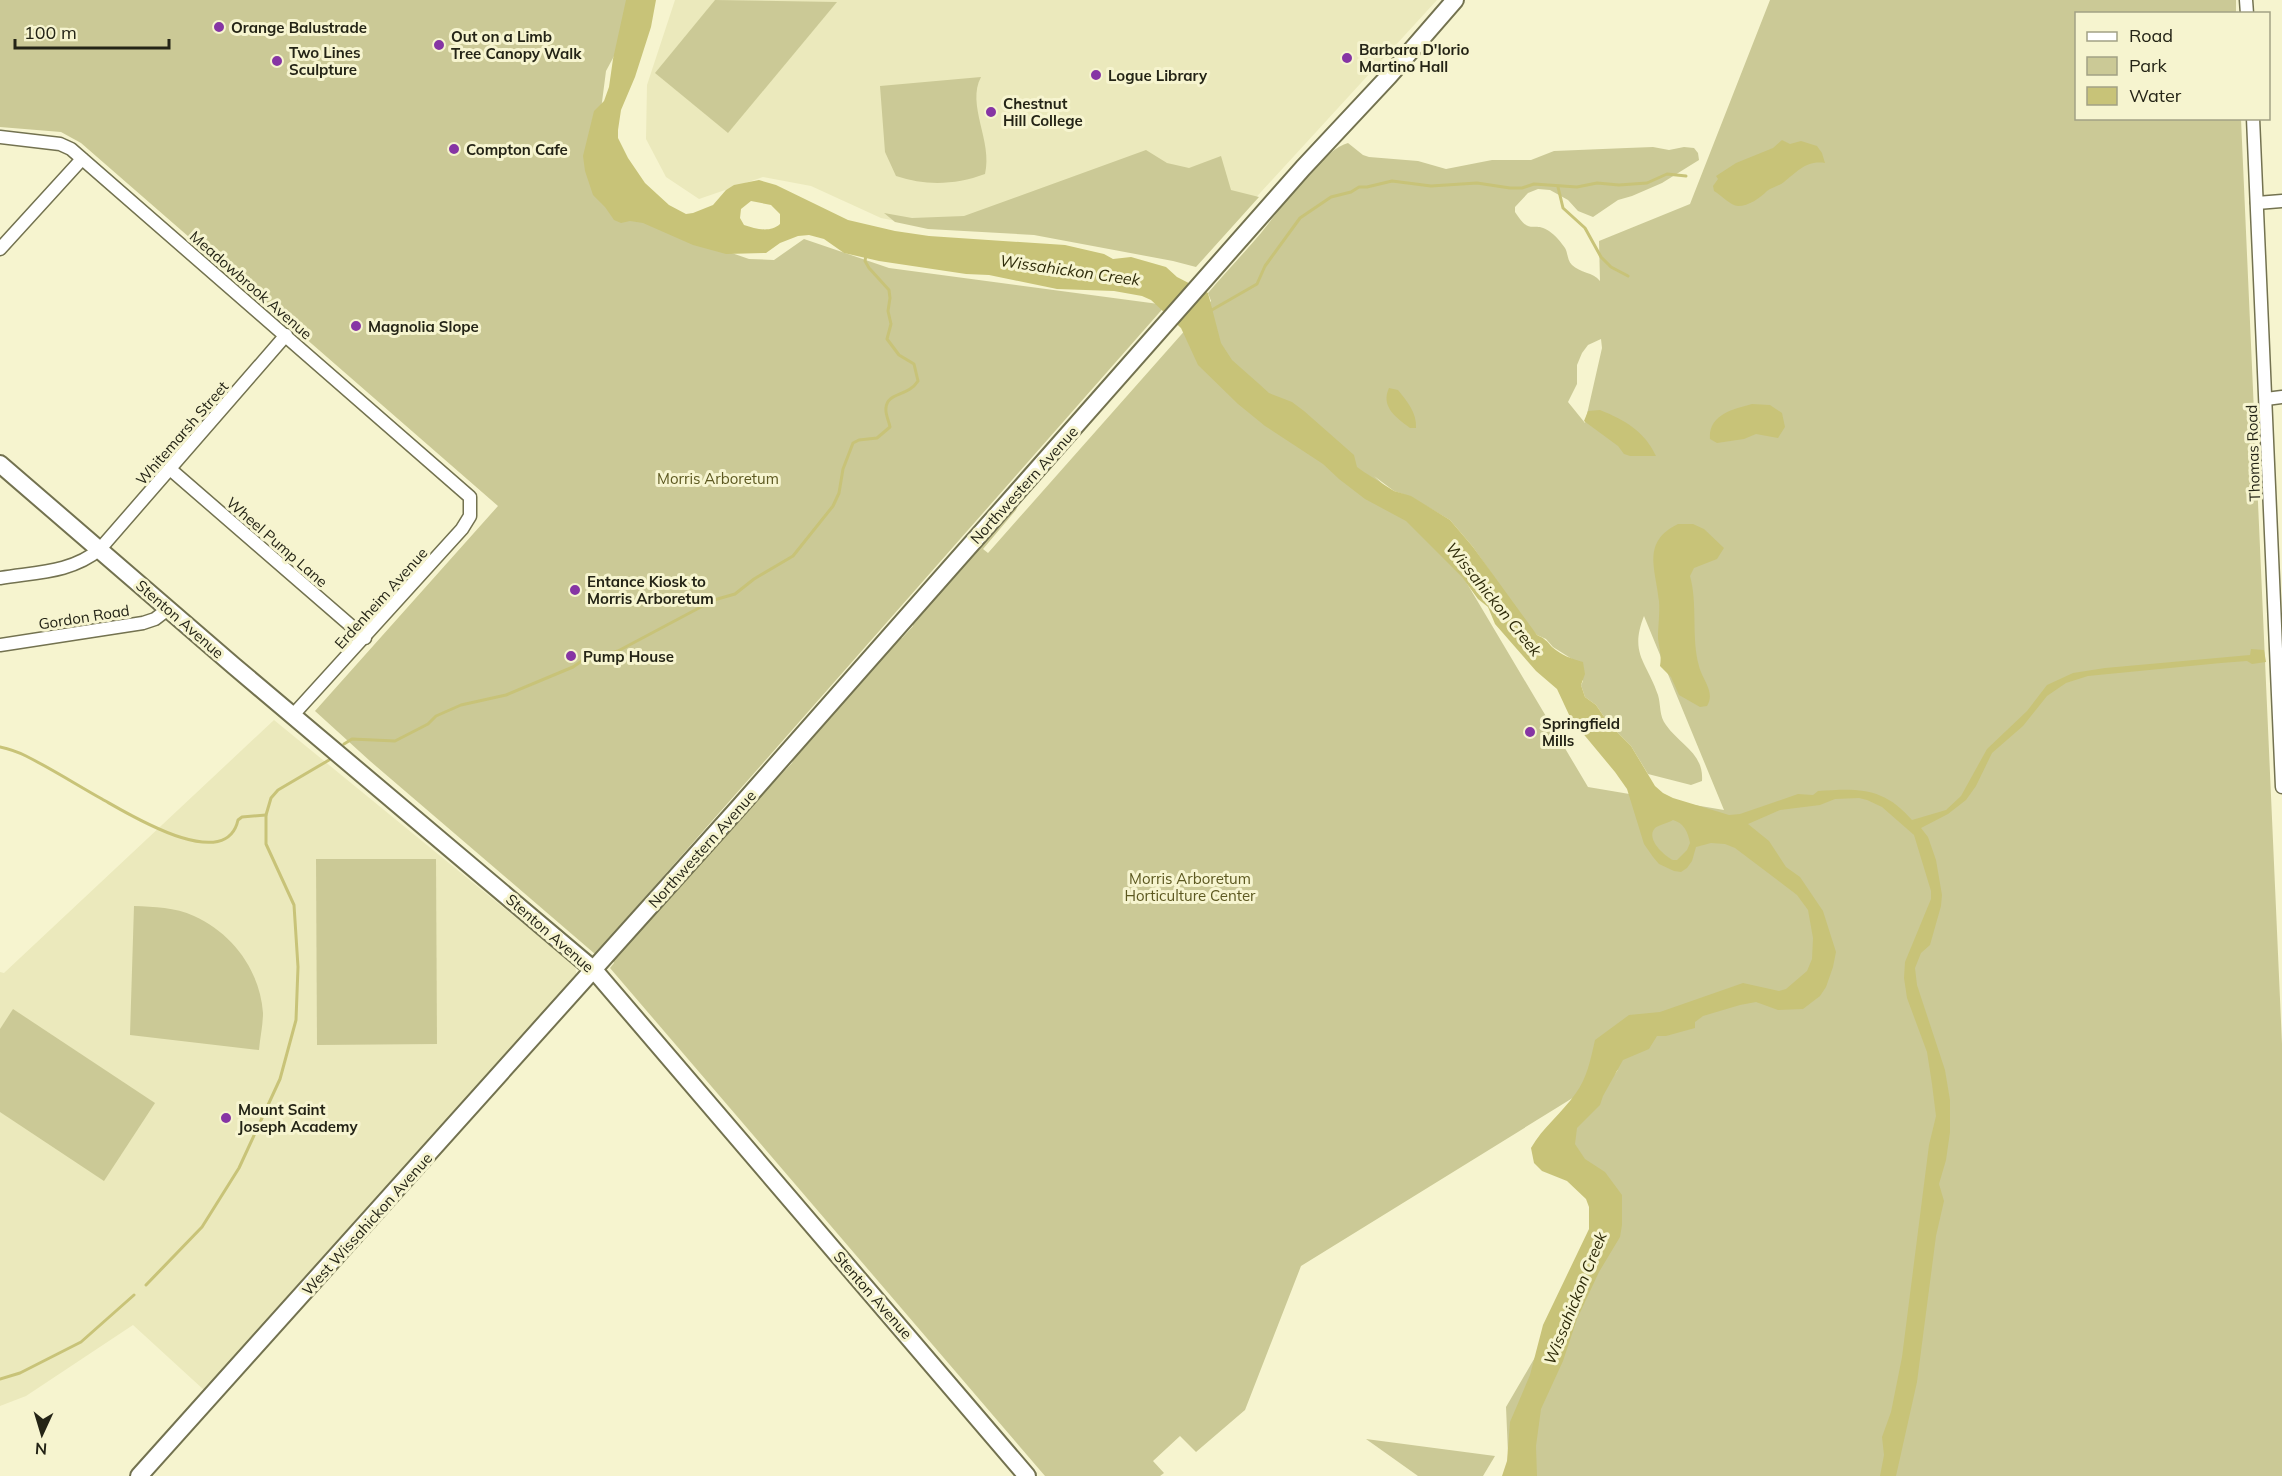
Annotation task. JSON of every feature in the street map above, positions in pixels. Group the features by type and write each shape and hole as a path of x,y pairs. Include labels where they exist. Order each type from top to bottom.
{"street":[{"name":"Northwestern Avenue","path":"594,970 1303,168 1389,76 1455,0"},
{"name":"Thomas Road","path":"2253,120 2282,787"},
{"name":"Meadowbrook Avenue","path":"0,137 60,144 71,149 466,492"},
{"path":"0,249 82,159"},
{"path":"2257,203 2282,201"},
{"name":"Whitemarsh Street","path":"0,578 74,566 100,549 286,335"},
{"path":"2266,399 2282,397"},
{"name":"Stenton Avenue","path":"0,464 594,970 1027,1476"},
{"name":"Wheel Pump Lane","path":"170,470 365,638"},
{"name":"Erdenheim Avenue","path":"293,715 422,576 467,521 471,502 466,492"},
{"name":"Gordon Road","path":"0,645 143,622 155,619 168,609"},
{"name":"West Wissahickon Avenue","path":"139,1476 594,970"}],"shaded area":[{"name":"Chestnut Hill College","path":"675,0 1437,0 1195,264 1036,232 917,225 881,218 811,186 763,177 699,199 666,177 646,139 647,85"},
{"name":"Mount Saint Joseph Academy","path":"274,720 575,966 577,978 327,1258 204,1390 133,1325 26,1396 0,1406 0,972 4,973"}],"green space":[{"name":"Morris Arboretum","path":"0,0 642,0 641,6 606,71 598,133 697,241 749,259 774,260 804,239 889,268 1166,305 595,954 315,711 498,506 81,143 61,132 0,127"},
{"path":"715,0 837,2 728,133 655,73"},
{"name":"Morris Arboretum Horticulture Center","path":"1770,0 2236,0 2236,12 2075,12 2075,120 2241,120 2282,1044 2282,1476 1509,1476 1506,1407 1614,1222 1602,1192 1572,1185 1548,1158 1618,1070 1301,1266 1245,1410 1196,1452 1180,1436 1153,1461 1164,1473 1160,1476 1045,1476 610,968 613,961 684,882 697,863 792,763 796,754 897,639 902,638 913,626 913,621 1019,502 1016,510 983,549 988,553 1211,301 1208,293 1302,182 1338,148 1348,143 1369,157 1418,161 1446,169 1492,160 1531,160 1554,151 1653,147 1669,150 1694,148 1699,160 1662,183 1618,200 1593,217 1578,211 1568,200 1550,190 1538,189 1528,193 1515,207 1520,220 1528,226 1543,228 1551,233 1565,248 1572,265 1600,281 1599,241 1690,204","holes":["1601,339 1602,348 1585,423 1568,402 1577,384 1577,365 1582,353 1588,345","1374,476 1394,491 1411,497 1450,520 1473,547 1526,623 1537,635 1572,659 1583,681 1581,685 1585,697 1596,705 1609,724 1631,746 1648,774 1691,785 1702,781 1702,771 1695,756 1662,718 1658,695 1639,649 1638,640 1644,616 1724,810 1588,787 1437,533"]},
{"path":"981,77 976,99 986,149 985,174 940,183 896,176 885,152 880,86"},
{"path":"1146,150 1167,163 1189,168 1221,156 1231,190 1259,197 1196,267 1034,235 928,229 895,222 884,213 912,218 964,216"},
{"path":"316,859 436,859 437,1044 317,1045"},
{"path":"134,906 164,908 187,913 208,923 232,943 250,968 261,997 263,1018 259,1050 130,1035"},
{"path":"13,1009 155,1103 104,1181 0,1112 0,1029"},
{"path":"1366,1439 1495,1456 1483,1476 1418,1476"}],"water":[{"name":"Wissahickon Creek","path":"626,0 656,0 651,27 635,77 621,110 618,138 645,183 669,205 686,214 713,205 726,190 734,185 759,180 776,185 848,220 929,236 1065,245 1104,254 1113,259 1131,257 1166,267 1177,277 1208,293 1221,343 1232,360 1269,393 1292,402 1304,411 1354,455 1357,467 1394,491 1411,496 1450,520 1473,547 1537,635 1559,652 1583,662 1585,674 1581,685 1585,697 1596,705 1609,724 1631,746 1655,786 1673,798 1729,815 1740,814 1798,794 1813,795 1818,791 1858,790 1870,792 1891,801 1912,820 1946,810 1961,796 1987,749 2027,711 2047,685 2073,673 2250,655 2251,649 2264,650 2266,662 2221,663 2088,676 2066,683 2047,696 2023,726 1992,753 1976,786 1966,800 1948,814 1921,828 1928,837 1936,860 1942,895 1930,945 1921,953 1915,968 1917,985 1945,1070 1950,1100 1950,1132 1946,1160 1939,1184 1944,1201 1936,1236 1917,1382 1896,1476 1880,1476 1884,1455 1882,1437 1891,1412 1902,1357 1929,1145 1936,1116 1927,1052 1907,998 1904,978 1905,962 1931,899 1931,891 1914,835 1882,807 1859,798 1835,799 1820,805 1780,810 1748,824 1769,841 1786,867 1800,877 1823,911 1836,952 1826,987 1820,996 1803,1009 1778,1010 1756,1002 1703,1016 1695,1022 1695,1028 1666,1036 1657,1036 1649,1049 1623,1060 1600,1105 1577,1128 1575,1144 1585,1159 1605,1172 1622,1195 1620,1237 1599,1272 1577,1319 1563,1361 1541,1409 1536,1446 1537,1476 1502,1476 1507,1461 1510,1422 1530,1375 1543,1325 1589,1229 1589,1207 1586,1199 1567,1181 1542,1171 1534,1163 1531,1148 1580,1087 1588,1068 1595,1040 1629,1015 1660,1012 1743,983 1779,991 1786,989 1807,971 1812,959 1813,938 1808,910 1797,895 1735,848 1725,844 1711,843 1696,847 1692,861 1681,872 1659,864 1644,844 1627,789 1571,719 1557,689 1536,671 1495,624 1488,607 1478,599 1462,577 1406,521 1365,499 1323,464 1265,426 1238,404 1198,365 1181,328 1151,300 1114,291 1057,289 989,275 966,274 879,261 844,253 824,239 809,235 798,236 780,243 766,253 726,254 693,245 643,223 630,221 621,223 614,220 593,195 583,156 594,111 604,101 609,87","holes":["751,201 771,205 780,214 780,224 772,229 758,229 744,225 740,218 741,209","1673,820 1685,828 1690,843 1687,850 1677,860 1665,855 1652,837 1655,828"]},
{"path":"1782,140 1790,144 1801,141 1817,146 1825,163 1807,165 1746,205 1735,206 1714,191 1713,186 1718,179 1716,176 1736,163 1773,148"},
{"path":"1389,388 1398,390 1408,403 1415,417 1416,428 1410,428 1391,411 1387,401"},
{"path":"1752,404 1770,405 1782,413 1785,427 1778,438 1756,434 1744,439 1717,443 1710,439 1713,424 1723,414"},
{"path":"1600,410 1633,428 1646,440 1656,456 1624,454 1618,446 1584,421 1588,411"},
{"path":"1678,524 1693,524 1704,529 1724,548 1717,559 1694,568 1690,576 1694,598 1695,644 1710,696 1707,706 1700,707 1679,695 1671,677 1660,666 1659,601 1654,567 1655,548 1666,531"}],"waterway":[{"path":"1210,311 1257,284 1265,266 1300,218 1331,197 1351,192 1359,187 1392,181 1431,186 1477,183 1510,188 1522,188 1534,184 1577,187 1597,183 1619,185 1647,183 1667,174 1686,176"},
{"path":"1558,187 1563,208 1585,228 1601,257 1611,267 1628,276"},
{"path":"344,744 352,739 395,741 428,724 436,716 461,705 506,695 573,667 583,660 618,651 714,600 735,594 754,579 793,556 833,506 853,443 877,438 890,427 886,413 887,403 890,399 909,390 918,381 914,364 899,355 887,339 891,324 888,311 889,290 869,268 865,261 866,255"},
{"path":"0,747 36,761 132,816 175,835 196,841 215,842 230,835 242,817 266,815"},
{"path":"146,1285 202,1227 239,1168 280,1079 296,1020 298,967 294,905 266,844 266,815 271,798 278,790 329,760"},
{"path":"0,1379 20,1373 81,1342 134,1295"}],"place":[{"name":"Orange Balustrade","path":"219,27"},
{"name":"Out on a Limb Tree Canopy Walk","path":"439,45"},
{"name":"Barbara D'Iorio Martino Hall","path":"1347,58"},
{"name":"Two Lines Sculpture","path":"277,61"},
{"name":"Logue Library","path":"1096,75"},
{"name":"Chestnut Hill College","path":"991,112"},
{"name":"Compton Cafe","path":"454,149"},
{"name":"Magnolia Slope","path":"356,326"},
{"name":"Entance Kiosk to Morris Arboretum","path":"575,590"},
{"name":"Pump House","path":"571,656"},
{"name":"Springfield Mills","path":"1530,732"},
{"name":"Mount Saint Joseph Academy","path":"226,1118"}]}
